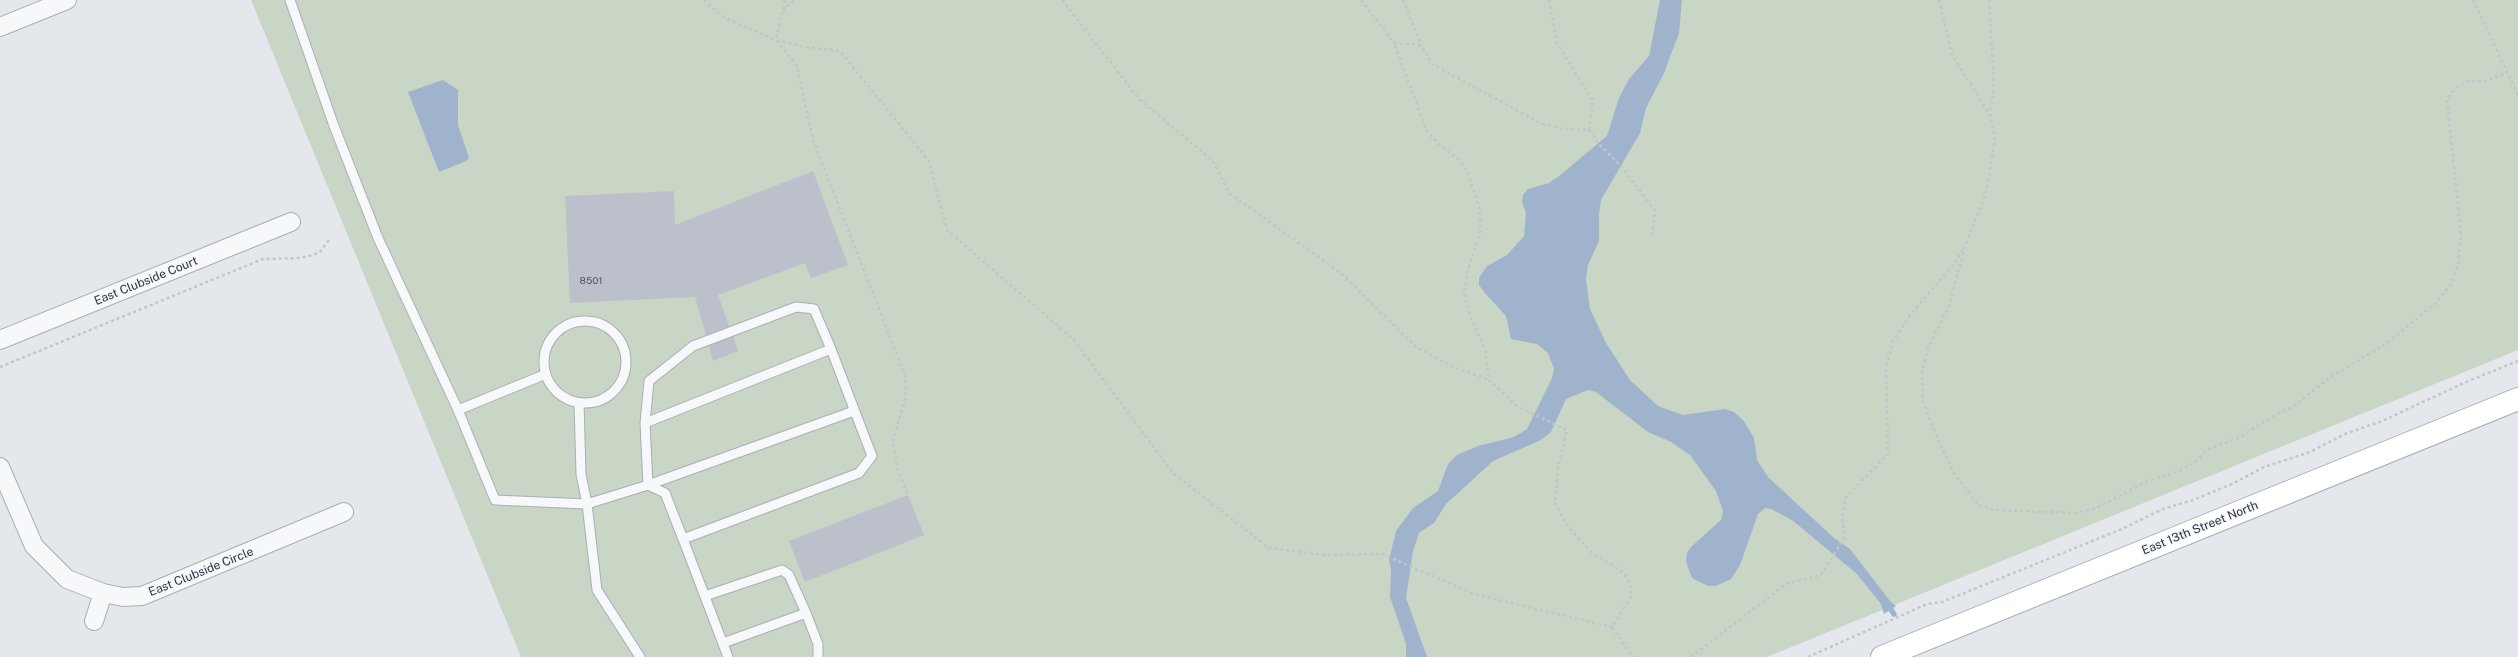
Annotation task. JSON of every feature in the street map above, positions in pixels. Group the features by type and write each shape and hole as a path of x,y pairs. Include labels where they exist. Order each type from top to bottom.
{"main road":[{"name":"East 13th Street North","path":"1882,657 2518,399"}],"street":[{"path":"0,27 67,0"},
{"name":"East Clubside Court","path":"0,340 291,222"},
{"name":"East Clubside Circle","path":"0,467 34,546 67,579 103,592 124,597 142,596 344,512"},
{"path":"94,621 103,592"}],"lane":[{"path":"290,0 334,126 378,238 458,410 495,500 587,504 648,485 854,411"},
{"path":"648,485 644,423 649,381 693,346 796,307 814,309 872,456 859,473 683,538"},
{"path":"583,321 597,323 609,329 618,338 624,351 625,364 623,377 616,389 606,397 593,402 579,403 566,399 556,391 546,374 544,354 550,341 558,331 570,324 583,321"},
{"path":"644,423 831,349"},
{"path":"458,410 546,374"},
{"path":"579,403 582,474 598,590 640,657"},
{"path":"648,485 665,493 728,657"},
{"path":"705,596 782,570 789,575 806,613 818,644 818,657"},
{"path":"723,643 806,613"}],"path":[{"path":"704,0 725,18 776,40 805,47 840,52 929,161 946,230 1074,340 1173,473 1269,548 1325,555 1382,554 1474,594 1612,627 1633,657"},
{"path":"776,40 785,0"},
{"path":"783,11 794,0"},
{"path":"1062,0 1139,99 1213,161 1229,193 1342,274 1416,347 1451,366 1489,380 1518,407 1568,430 1558,467 1555,504 1570,529 1590,551 1624,573 1630,584 1632,595 1612,627"},
{"path":"1361,0 1394,43 1427,132 1442,147 1460,160 1470,176 1479,208 1481,230 1468,270 1464,293 1471,318 1485,349 1489,380"},
{"path":"1403,0 1421,45 1432,64 1542,124 1564,129 1589,130"},
{"path":"1549,0 1557,43 1593,101 1589,130 1599,144 1622,167 1655,211 1652,236"},
{"path":"1939,0 1952,55 1990,114 1996,138 1986,190 1966,244 1949,306 1928,348 1922,372 1923,401 1939,442 1954,473 1978,505 1994,510 2076,513 2096,508 2148,481 2179,471 2194,463 2207,450 2240,437 2278,413 2293,407 2326,380 2387,343 2436,303 2451,284 2458,264 2461,235 2447,99 2456,88 2467,81 2485,81 2506,73"},
{"path":"1989,0 1993,66 1993,96 1990,114"},
{"path":"2473,0 2506,73 2518,95"},
{"path":"776,40 797,66 814,140 905,375 906,395 893,441 897,468 908,494"},
{"path":"1394,43 1421,45"},
{"path":"0,368 263,259 300,258 313,255 320,252 329,240"},
{"path":"1691,657 1786,584 1821,576 1845,537 1842,518 1845,498 1888,454 1886,368 1893,341 1911,314 1953,265 1966,244"},
{"path":"1808,657 1927,604 1942,602 2115,532 2158,511 2193,500 2232,484 2264,467 2310,452 2345,434 2382,421 2466,382 2518,361"}],"green space":[{"path":"251,0 2518,0 2518,350 1767,657 521,657"}],"water":[{"path":"1660,0 1682,0 1679,33 1664,73 1646,108 1640,133 1601,200 1599,214 1599,241 1588,265 1586,279 1590,309 1606,343 1630,380 1658,406 1683,415 1725,409 1734,412 1743,420 1754,438 1757,460 1768,477 1834,538 1850,549 1890,601 1896,606 1884,614 1881,604 1857,574 1792,520 1771,509 1765,508 1758,514 1740,565 1731,579 1716,586 1708,586 1692,578 1686,562 1687,553 1691,547 1721,520 1723,511 1716,491 1690,455 1671,442 1648,432 1596,392 1588,390 1566,399 1551,432 1541,440 1493,461 1446,504 1434,523 1419,533 1413,551 1406,598 1427,657 1406,657 1406,644 1390,597 1391,569 1389,560 1396,531 1413,508 1438,491 1448,464 1457,455 1478,446 1514,437 1527,429 1552,378 1554,369 1548,353 1537,344 1511,339 1506,316 1479,285 1479,278 1487,266 1507,255 1524,236 1526,213 1522,202 1523,195 1528,189 1549,183 1607,136 1619,98 1629,79 1649,56"},
{"path":"443,80 458,90 458,125 469,158 466,161 439,172 408,92"}],"building":[{"path":"813,171 848,265 811,278 805,263 718,295 729,326 706,335 695,297 570,303 565,196 674,191 675,225"},
{"path":"733,337 738,351 713,361 709,346"},
{"path":"908,495 924,535 805,582 789,541"}],"waterway":[{"path":"1887,604 1894,614"}]}
